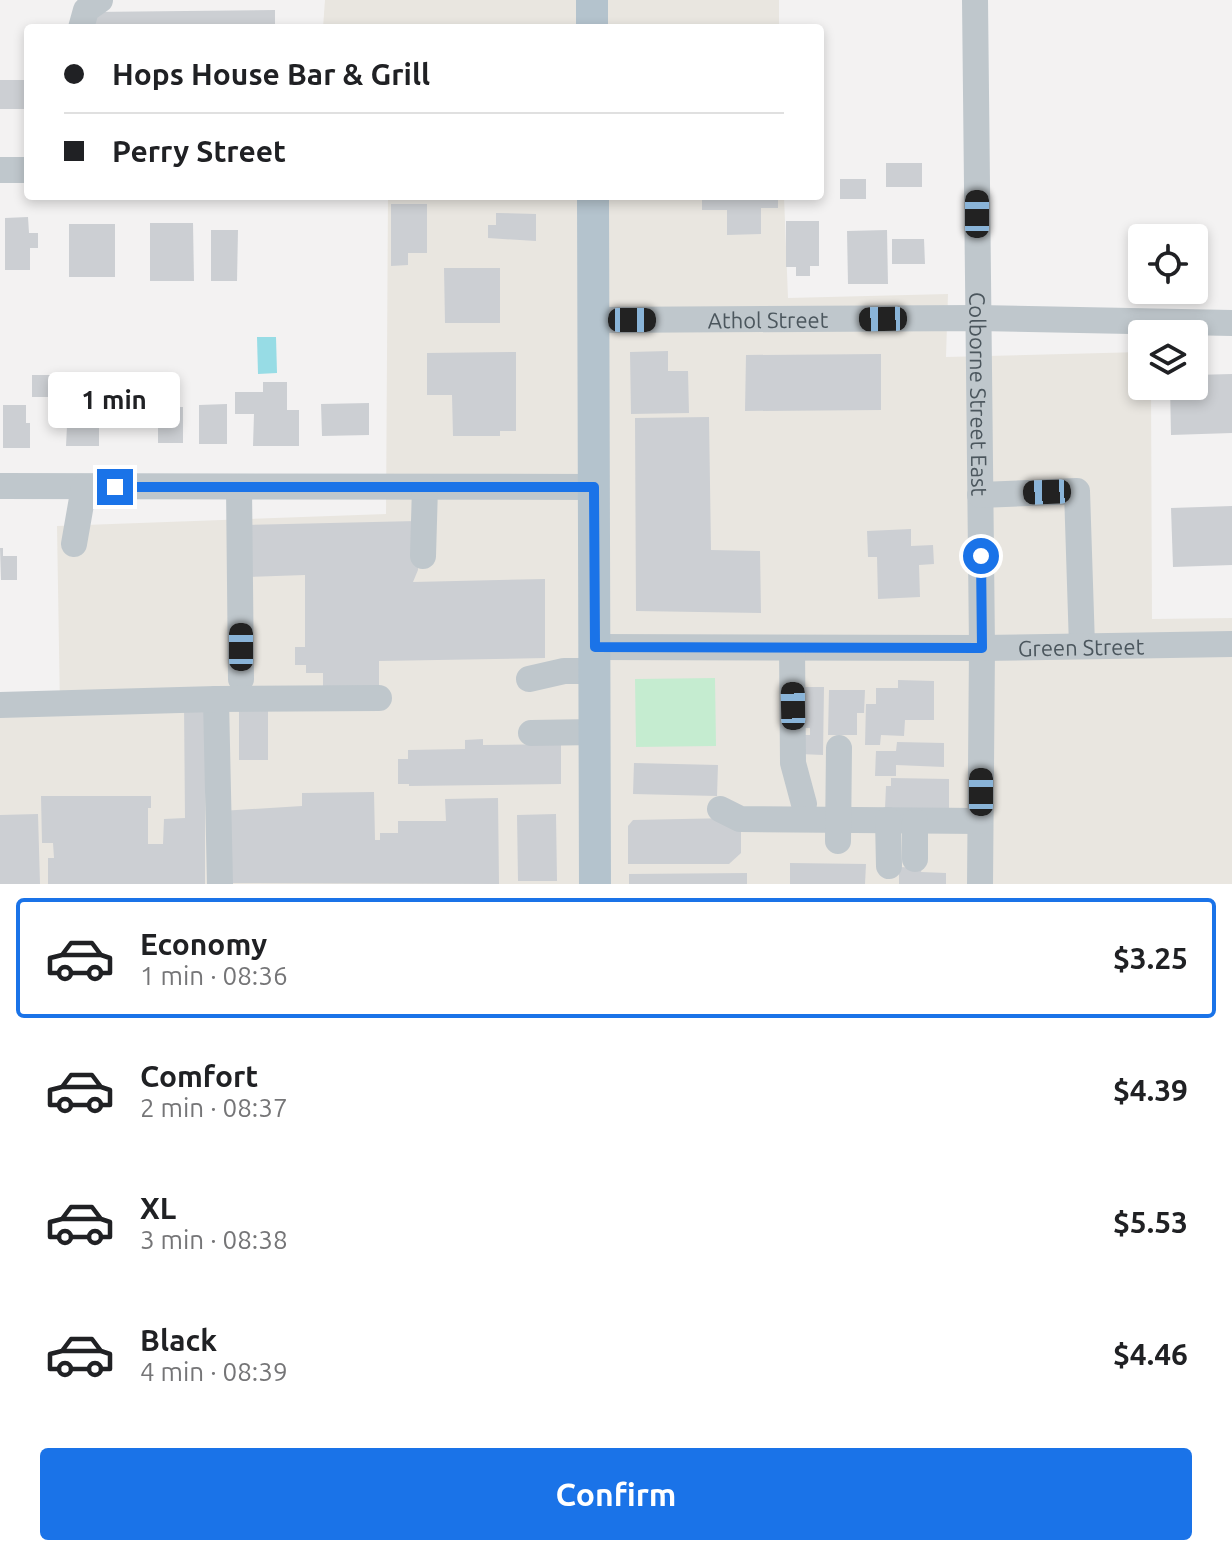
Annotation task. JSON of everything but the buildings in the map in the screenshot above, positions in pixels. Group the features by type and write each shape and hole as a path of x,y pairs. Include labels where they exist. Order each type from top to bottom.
{"main road":[{"path":"592,0 592,24"},
{"path":"593,200 595,884"},
{"path":"579,884 595,829"}],"street":[{"path":"82,24 86,10 100,0"},
{"name":"Colborne Street East","path":"975,0 982,648 980,884"},
{"path":"0,170 24,170"},
{"name":"Athol Street","path":"594,320 978,318 1232,323"},
{"path":"0,486 594,487"},
{"path":"74,544 84,487"},
{"path":"239,487 241,679"},
{"path":"423,556 425,487"},
{"path":"980,495 1077,491 1082,646"},
{"name":"Green Street","path":"529,679 564,671 595,659 792,648 1232,644"},
{"path":"792,648 793,763 804,804"},
{"path":"0,705 379,698"},
{"path":"216,699 220,884"},
{"path":"531,733 595,732"},
{"path":"838,830 839,748"},
{"path":"720,809 740,819 838,830 888,820 980,821"},
{"path":"888,820 889,866"},
{"path":"915,821 915,859"}],"shaded area":[{"path":"325,0 779,0 779,24 323,24"},
{"path":"388,200 784,200 788,298 948,294 946,357 1128,352 1128,400 1151,400 1152,619 1232,618 1232,884 0,884 0,709 60,709 57,526 386,514"}],"green space":[{"path":"715,678 716,746 636,747 635,679"}],"water":[{"path":"257,337 276,337 277,373 258,374"}],"route":[{"path":"115,487 594,487 595,647 982,648 981,556"}]}
